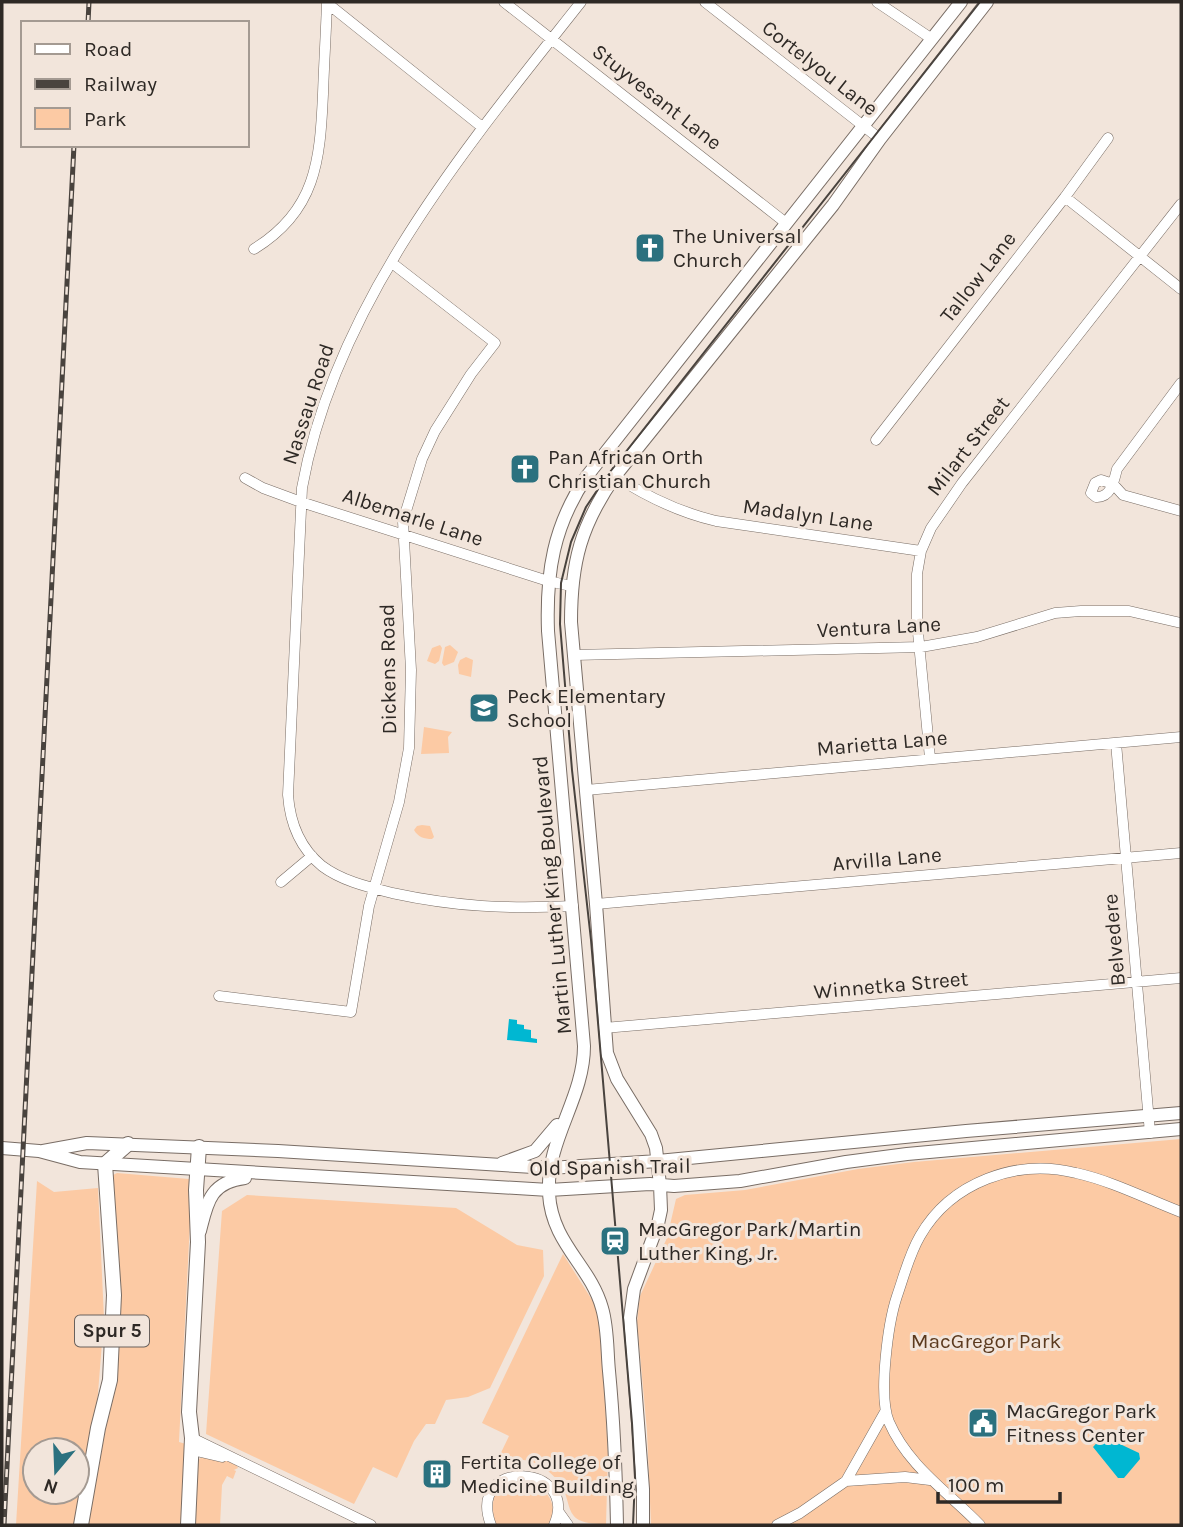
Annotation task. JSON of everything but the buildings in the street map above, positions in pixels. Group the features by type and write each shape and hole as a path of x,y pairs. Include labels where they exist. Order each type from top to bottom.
{"highway":[{"path":"105,1164 128,1144"},
{"path":"188,1525 199,1147"},
{"name":"Spur 5","path":"81,1525 98,1428 110,1380 114,1296 105,1164"}],"main road":[{"name":"Martin Luther King Boulevard","path":"617,1525 617,1459 602,1309 588,1278 561,1238 551,1207 549,1190 550,1168 560,1128 578,1089 584,1062 548,631 548,581 559,530 578,489 961,2"},
{"name":"Martin Luther King Boulevard","path":"643,1525 630,1318 634,1289 658,1224 661,1210 660,1185 656,1148 646,1124 617,1079 607,1053 571,622 571,586 587,521 615,475 833,205 880,139 987,2"},
{"path":"494,1166 536,1151 555,1129 572,1093 578,1089"},
{"name":"Old Spanish Trail","path":"39,1151 87,1143 128,1144 550,1168 658,1161 1181,1113"},
{"name":"Old Spanish Trail","path":"2,1148 39,1151 80,1162 105,1164 549,1190 740,1181 846,1162 928,1152 1181,1129"},
{"path":"198,1242 209,1199 225,1184 236,1179 272,1180 290,1176"}],"street":[{"path":"327,2 482,127"},
{"path":"254,249 285,227 305,199 313,180 322,129 327,2"},
{"name":"Stuyvesant Lane","path":"504,2 786,223"},
{"name":"Nassau Road","path":"374,889 331,871 312,856 299,839 293,824 288,796 301,502 306,466 323,405 342,356 407,235 482,127 582,2"},
{"name":"Cortelyou Lane","path":"705,2 880,139"},
{"path":"877,2 932,39"},
{"name":"Tallow Lane","path":"876,440 1065,198 1108,138"},
{"path":"1065,198 1181,289"},
{"name":"Milart Street","path":"930,758 916,595 921,551 931,528 956,492 1181,204"},
{"name":"Dickens Road","path":"219,996 351,1012 374,889 399,802 409,748 411,670 402,534 410,495 435,430 471,374 495,343 392,263"},
{"path":"1091,493 1101,498 1108,493 1117,469 1181,383"},
{"name":"Madalyn Lane","path":"615,475 651,499 694,516 921,551"},
{"name":"Albemarle Lane","path":"245,478 263,488 301,502 571,586"},
{"path":"1113,484 1123,495 1181,511"},
{"name":"Ventura Lane","path":"574,655 921,647 977,637 1055,614 1081,611 1129,611 1181,623"},
{"name":"Marietta Lane","path":"586,790 1181,737"},
{"name":"Belvedere","path":"1116,743 1150,1133"},
{"name":"Arvilla Lane","path":"596,904 1181,853"},
{"path":"281,882 312,856"},
{"path":"374,889 461,906 573,906"},
{"name":"Winnetka Street","path":"604,1028 1181,978"},
{"path":"980,1525 930,1480 903,1447 886,1412 887,1339 907,1265 921,1235 937,1212 956,1196 1005,1172 1021,1168 1055,1168 1079,1173 1181,1212"},
{"path":"777,1525 800,1513 846,1481 886,1412"},
{"path":"192,1444 237,1461 371,1525"},
{"path":"491,1525 487,1510 491,1494 502,1481 517,1475 534,1477 548,1485 558,1511 568,1525"},
{"path":"846,1481 905,1477 930,1480"},
{"path":"554,1525 558,1511"}],"green space":[{"path":"440,645 442,648 439,661 435,664 427,661 432,648"},
{"path":"450,645 458,652 454,662 444,666 442,663 445,647"},
{"path":"466,657 473,660 471,677 459,674 460,660"},
{"path":"424,727 452,732 448,737 449,753 421,754"},
{"path":"422,825 430,826 434,837 432,839 422,837 414,830"},
{"name":"MacGregor Park","path":"1181,1139 1181,1525 651,1525 647,1431 637,1322 640,1296 667,1238 676,1199 685,1195 745,1190 858,1169 914,1162"},
{"path":"117,1173 189,1179 192,1182 179,1442 186,1444 182,1525 88,1525 111,1400 117,1347 120,1285 113,1175"},
{"path":"37,1181 54,1192 98,1188 104,1318 96,1418 91,1443 91,1436 21,1436"},
{"path":"247,1195 456,1208 517,1245 543,1250 544,1276 490,1388 468,1397 446,1400 435,1424 426,1424 414,1441 397,1478 373,1467 354,1504 206,1434 222,1211"},
{"path":"563,1254 594,1303 601,1327 608,1455 606,1524 585,1522 575,1517 561,1485 551,1473 538,1464 516,1460 496,1469 490,1466 494,1460 497,1461 509,1436 482,1423"},
{"path":"21,1443 21,1506 79,1506 75,1525 16,1525"},
{"path":"207,1455 236,1464 238,1468 234,1470 233,1479 227,1476 222,1485 220,1525 194,1525 197,1460"},
{"path":"528,1479 545,1492 552,1503 549,1525 495,1525 493,1505 497,1492 508,1483"}],"water":[{"path":"509,1019 517,1020 517,1024 524,1025 524,1029 531,1030 531,1038 537,1039 537,1043 507,1040"},
{"path":"1103,1436 1139,1453 1140,1459 1124,1478 1118,1478 1093,1447"}],"tram line":[{"path":"633,1525 635,1478 632,1423 591,940 572,770 560,624 561,583 571,542 586,507 606,477 980,2"}],"railway":[{"path":"88,21 89,2"},
{"path":"4,1525 74,147"}],"place":[{"name":"The Universal Church","path":"650,248"},
{"name":"Pan African Orth Christian Church","path":"525,469"},
{"name":"Peck Elementary School","path":"484,708"},
{"name":"MacGregor Park/Martin Luther King, Jr.","path":"615,1241"},
{"name":"MacGregor Park Fitness Center","path":"983,1423"},
{"name":"Fertita College of Medicine Building","path":"437,1474"}]}
